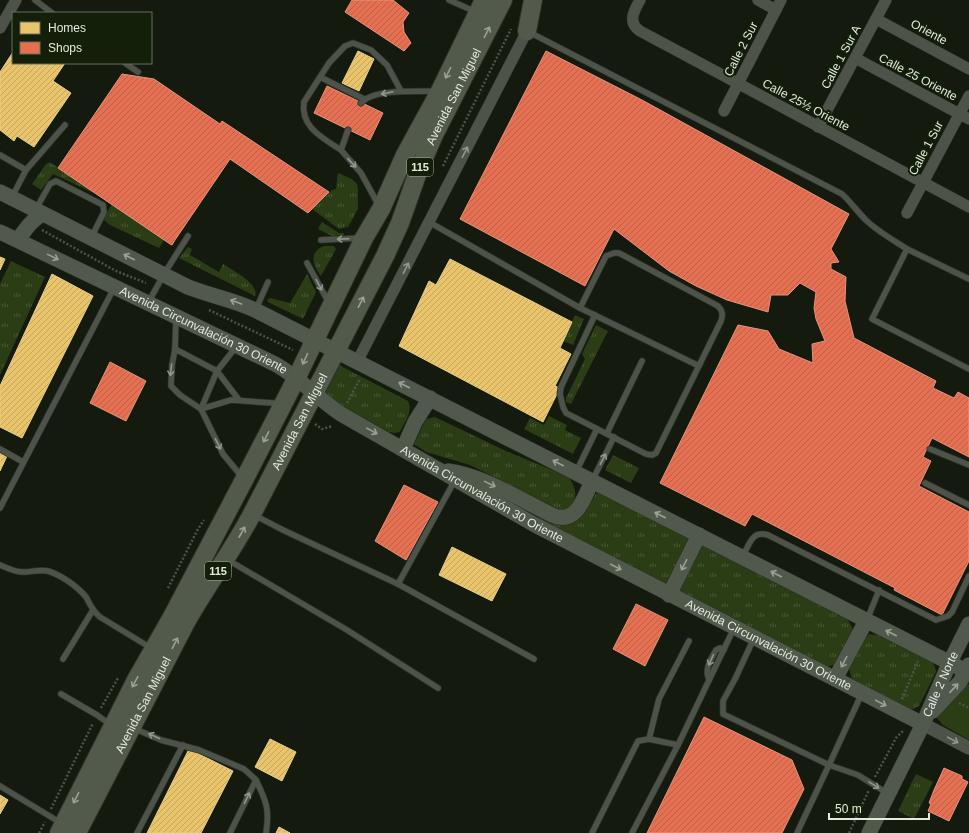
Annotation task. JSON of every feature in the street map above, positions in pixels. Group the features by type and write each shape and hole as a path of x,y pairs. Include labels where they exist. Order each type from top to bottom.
{"highway":[{"name":"Avenida San Miguel","path":"66,830 132,728 197,604 252,514 393,240 418,172 433,137 503,0"},
{"path":"527,31 533,0"},
{"name":"Avenida San Miguel","path":"66,830 113,727 282,407 364,238 381,209 405,155 440,91 480,6"}],"main road":[{"path":"6,195 201,292 233,301 255,310 866,620 949,664 968,670"},
{"path":"18,240 30,224 39,216 39,212"},
{"name":"Avenida Circunvalación 30 Oriente","path":"0,232 288,371 314,394 341,414 531,523 923,724"},
{"path":"403,449 415,422 430,398"},
{"path":"439,470 472,476 556,517 561,518 571,516 575,513 592,481"},
{"path":"669,595 699,535"},
{"path":"835,679 866,620"},
{"name":"Calle 2 Norte","path":"869,833 923,724 949,664 969,624"},
{"name":"Calle 2 Norte","path":"923,724 960,682 968,670"}],"street":[{"path":"0,28 4,13 16,0"},
{"name":"Calle 25½ Oriente","path":"640,0 633,14 633,23 640,31 969,208"},
{"path":"758,0 779,5"},
{"name":"Calle 1 Sur A","path":"818,127 886,0"},
{"name":"Calle 2 Sur","path":"724,111 779,5"},
{"name":"Oriente","path":"876,19 969,69"},
{"path":"358,362 527,31"},
{"name":"Calle 25 Oriente","path":"855,58 964,117"},
{"name":"Calle 1 Sur","path":"907,213 923,183 964,117 969,96"},
{"name":"Avenida Circunvalación 30 Oriente","path":"923,724 969,748"}],"lane":[{"path":"35,0 51,12"},
{"path":"449,0 480,6"},
{"path":"527,31 842,194 853,204 866,221 879,231 907,249 969,279"},
{"path":"381,209 361,173 341,150 311,129 304,117 304,102 328,63 344,46 353,43 371,50 387,65 401,91"},
{"path":"126,64 138,72"},
{"path":"320,77 362,101 392,91 440,91"},
{"path":"6,195 65,125"},
{"path":"341,150 348,130"},
{"path":"0,155 26,170"},
{"path":"39,212 50,184 56,181 103,205 104,212 91,238"},
{"path":"429,222 580,308 699,366"},
{"path":"148,303 188,236"},
{"path":"321,240 364,238"},
{"path":"907,249 872,319 969,369"},
{"path":"580,308 606,256 619,253 718,306 722,310 723,316 721,321 656,453 652,455 646,454 566,413 563,408 560,394 561,387 596,316"},
{"path":"307,263 331,307"},
{"path":"255,310 268,282"},
{"path":"0,508 115,287"},
{"path":"176,317 175,349 172,364 171,386 180,395 201,409 223,454 244,480"},
{"path":"201,409 217,372 236,346"},
{"path":"175,349 217,372 239,400"},
{"path":"607,433 642,361"},
{"path":"201,409 231,400 273,403 282,407"},
{"path":"576,473 597,429"},
{"path":"592,481 614,437"},
{"path":"0,449 23,462"},
{"path":"930,449 969,465"},
{"path":"398,584 455,480"},
{"path":"925,483 969,505"},
{"path":"252,514 398,584 534,659"},
{"path":"742,557 754,536 763,533 936,620 942,619 952,612 969,576"},
{"path":"226,558 347,630 438,688"},
{"path":"0,564 10,569 23,572 32,570 47,571 59,576 75,587 85,597 93,610 100,617 153,650"},
{"path":"866,620 879,590"},
{"path":"63,659 93,610"},
{"path":"632,833 678,745 709,679 707,668 711,657 716,650 720,648 724,650 734,628"},
{"path":"754,638 748,653 723,700 723,714 829,764 858,775 889,794"},
{"path":"649,739 659,699 689,641"},
{"path":"797,833 862,693"},
{"path":"61,694 97,715 113,727"},
{"path":"132,728 161,740 200,750 244,769 256,780 267,802 268,822 266,833"},
{"path":"592,833 638,741 649,739 678,745"},
{"path":"137,833 183,745"},
{"path":"230,833 256,780"},
{"path":"0,786 42,810 66,830"}],"path":[{"path":"905,728 894,723 894,717 919,658 926,651"},
{"path":"955,701 969,708"}],"green space":[{"path":"50,162 98,195 53,174 41,190 32,184 46,164"},
{"path":"338,173 352,179 357,184 358,189 358,209 348,227 339,229 312,209 332,190 336,189"},
{"path":"112,204 164,240 159,248 110,225 103,219"},
{"path":"322,222 339,233 344,233 344,235 334,237 318,229"},
{"path":"324,246 334,246 336,249 321,276 314,264 314,255"},
{"path":"188,247 192,249 190,255 219,272 223,264 244,278 253,287 255,296 179,258"},
{"path":"11,261 45,277 0,375 0,284"},
{"path":"307,274 316,292 303,319 268,302 267,300 270,298 290,303"},
{"path":"575,315 584,319 573,345 563,341"},
{"path":"596,325 608,331 571,404 566,402 566,398 585,359 582,354"},
{"path":"339,365 408,401 410,409 409,413 400,432 389,432 323,395"},
{"path":"549,416 567,425 565,430 581,438 573,454 524,429 530,418 544,425"},
{"path":"435,417 506,451 569,477 575,491 574,500 563,511 470,465 426,452 414,444 426,419"},
{"path":"613,455 639,468 631,483 605,470"},
{"path":"598,491 847,619 853,631 836,664 827,667 538,521 540,517 559,525 565,525 576,521 581,517"},
{"path":"869,634 877,635 932,662 936,672 919,706 909,709 852,680 849,669 865,638"},
{"path":"969,684 969,740 943,725 936,717 947,703"},
{"path":"916,774 933,782 914,819 898,811"}],"building: Homes":[{"path":"358,51 374,59 359,91 342,83"},
{"path":"12,54 12,64 64,64 53,81 71,93 34,147 17,136 14,141 0,130 0,72"},
{"path":"0,257 5,259 0,270"},
{"path":"450,259 572,322 560,348 571,354 555,386 560,388 543,422 399,346 429,281 436,285"},
{"path":"52,274 93,296 22,438 0,427 0,386"},
{"path":"0,452 7,456 0,471"},
{"path":"452,547 506,574 492,601 439,575"},
{"path":"270,739 296,752 282,781 255,767"},
{"path":"189,749 233,771 201,833 147,833"},
{"path":"0,795 8,800 0,814"},
{"path":"279,827 290,833 276,833"}],"building: Shops":[{"path":"352,0 393,0 409,13 403,22 404,32 411,43 404,51 345,12"},
{"path":"546,51 642,100 849,214 831,249 839,262 831,263 831,269 846,277 845,301 854,338 936,381 933,388 954,398 958,392 969,398 969,457 932,438 923,457 931,461 919,486 969,512 969,561 942,615 894,590 895,588 752,514 745,526 660,483 738,325 768,331 779,349 813,363 812,344 825,341 816,319 814,308 816,292 800,283 788,295 771,295 768,312 727,300 696,286 669,271 614,229 585,286 460,219"},
{"path":"122,74 154,79 220,124 222,121 329,192 308,213 230,159 172,245 170,244 58,168"},
{"path":"327,86 383,113 370,140 314,113"},
{"path":"110,362 146,381 126,421 90,403"},
{"path":"404,485 438,502 406,560 375,541"},
{"path":"636,604 668,620 645,666 613,649"},
{"path":"704,717 792,760 804,789 782,833 647,833"},
{"path":"944,768 962,776 962,779 968,782 949,821 928,811 931,804 929,803"}]}
